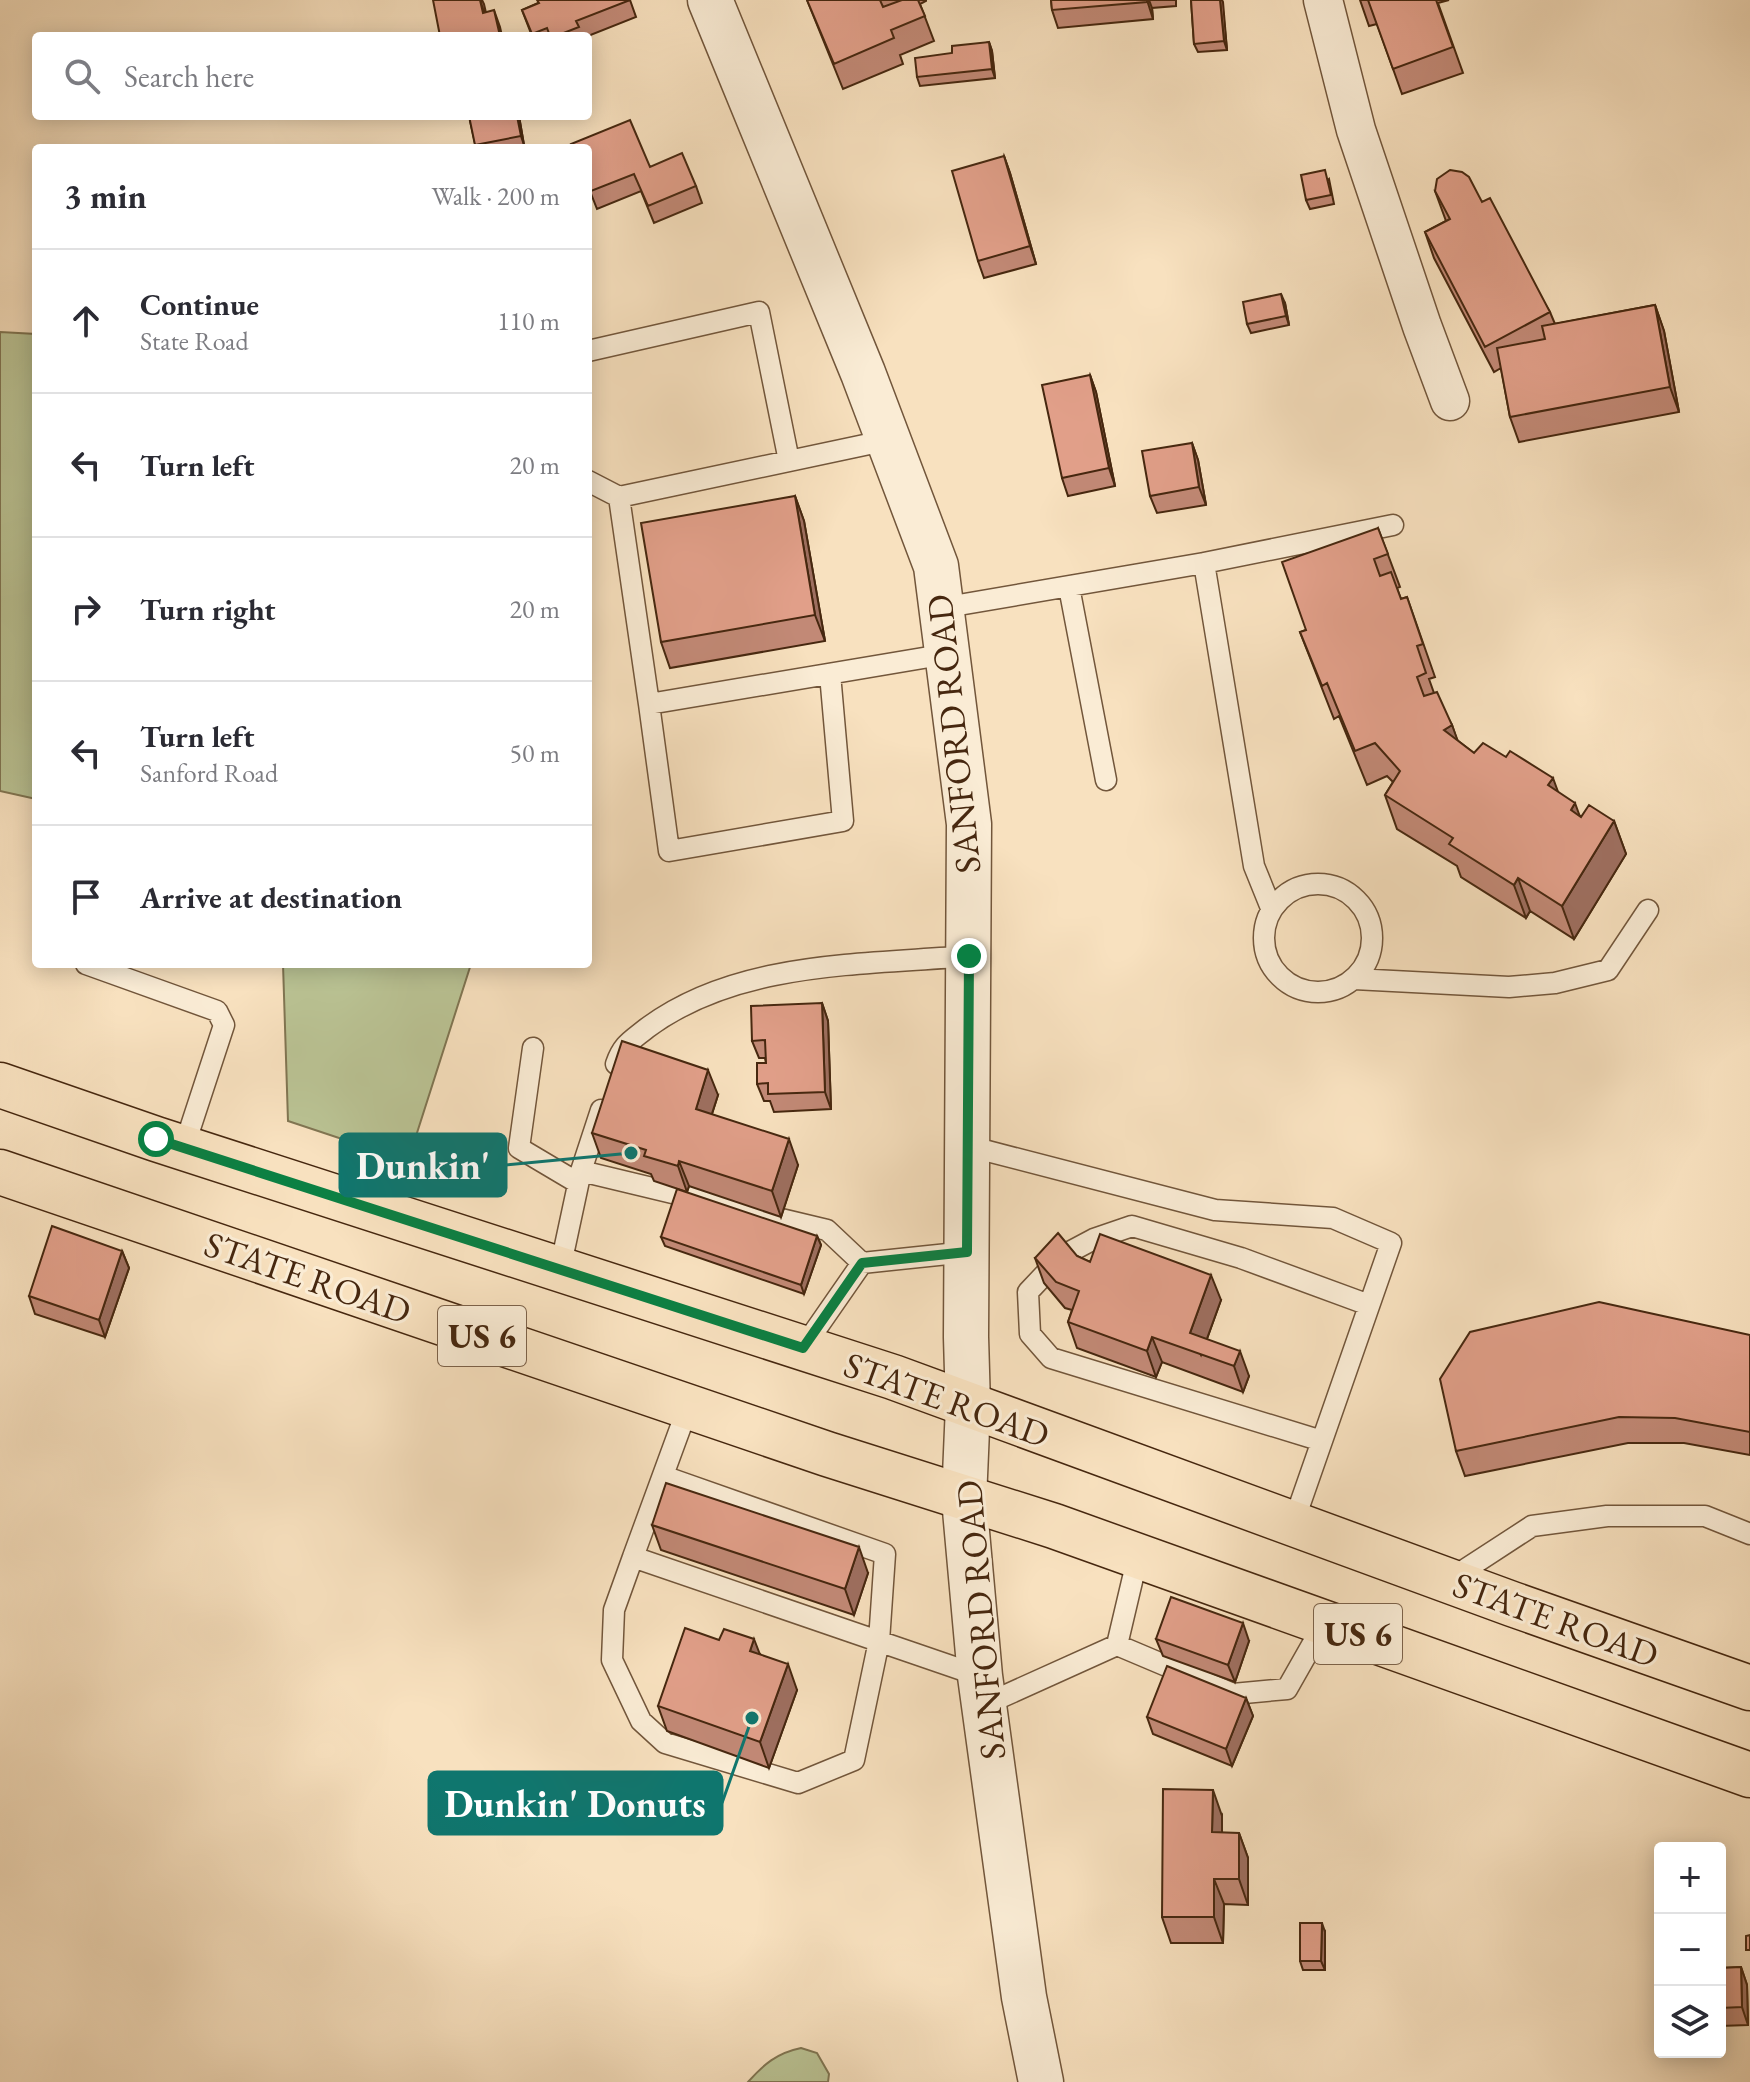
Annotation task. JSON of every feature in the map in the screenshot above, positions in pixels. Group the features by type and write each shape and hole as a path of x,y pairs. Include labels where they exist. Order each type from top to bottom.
{"main road":[{"name":"STATE ROAD","path":"0,1085 893,1377 1750,1688"},
{"name":"STATE ROAD","path":"0,1172 688,1407 1054,1526 1750,1775"}],"street":[{"name":"SANFORD ROAD","path":"710,0 936,566 969,824 968,1406 964,1499 982,1690 1024,1997 1041,2082"},
{"path":"1323,0 1356,130 1450,401"}],"lane":[{"path":"592,350 759,312 789,461"},
{"path":"592,483 619,497 888,440"},
{"path":"619,497 669,851 843,821 830,674"},
{"path":"941,608 1204,563 1393,525"},
{"path":"1204,563 1254,866 1271,908"},
{"path":"1069,587 1106,780"},
{"path":"649,704 947,654"},
{"path":"1354,979 1372,953 1371,922 1354,896 1326,883 1295,888 1271,908 1263,939 1272,968 1296,988 1327,992 1354,979 1509,987 1555,983 1608,970 1648,910"},
{"path":"560,1269 579,1177 621,1048 665,1015 737,983 817,969 969,956"},
{"path":"97,968 217,1011 224,1025 184,1147"},
{"path":"533,1048 519,1148 579,1177 827,1230 862,1263"},
{"path":"968,1146 1215,1210 1333,1218 1391,1243 1293,1524"},
{"path":"1322,1441 1051,1358 1030,1334 1028,1292 1062,1256 1094,1239 1132,1226 1241,1258 1369,1305"},
{"path":"803,1348 862,1263 967,1252"},
{"path":"663,1476 885,1554 879,1641 854,1760 798,1783 665,1743 641,1721 612,1660 614,1610 688,1407"},
{"path":"1453,1582 1466,1569 1532,1526 1607,1516 1705,1516 1750,1534"},
{"path":"1117,1645 1138,1556"},
{"path":"633,1557 879,1641 982,1690 1117,1645 1233,1694 1287,1689 1325,1622"}],"green space":[{"path":"0,332 32,334 32,798 0,791"},
{"path":"283,968 470,968 408,1161 288,1121"},
{"path":"801,2048 817,2053 829,2074 828,2082 748,2082 772,2060"}],"building":[{"path":"433,0 480,0 483,13 494,10 499,32 439,32"},
{"path":"537,0 630,0 576,21 579,27 566,32 548,32 547,28 531,32 522,10 539,3"},
{"path":"807,0 880,0 883,7 902,0 918,0 925,16 891,30 894,38 834,64"},
{"path":"1051,0 1147,0 1147,2 1052,10"},
{"path":"1191,0 1220,0 1224,41 1194,44"},
{"path":"1368,0 1436,0 1453,47 1393,69"},
{"path":"989,42 992,69 917,77 915,58 952,53 952,46"},
{"path":"470,120 518,120 521,136 475,144"},
{"path":"630,120 650,167 682,153 696,186 648,206 634,174 592,191 592,144 571,144"},
{"path":"1004,156 1030,246 978,261 952,171"},
{"path":"1325,170 1331,195 1306,200 1301,175"},
{"path":"1450,170 1469,177 1482,202 1490,198 1550,312 1485,347 1425,232 1450,219 1435,191 1437,179"},
{"path":"1281,294 1286,316 1247,324 1243,302"},
{"path":"1655,305 1670,387 1510,417 1497,348 1545,339 1542,326"},
{"path":"1090,375 1109,468 1062,478 1042,385"},
{"path":"1192,443 1199,487 1150,496 1142,451"},
{"path":"795,496 815,615 661,642 641,523"},
{"path":"1378,528 1388,554 1374,559 1380,576 1391,572 1401,599 1407,597 1423,644 1417,646 1426,673 1417,677 1424,696 1437,692 1452,725 1444,730 1474,753 1483,743 1506,757 1510,751 1553,778 1548,785 1575,803 1571,810 1581,817 1589,805 1614,821 1562,906 1518,878 1514,885 1449,844 1453,838 1385,795 1400,771 1375,743 1355,751 1327,683 1322,686 1300,632 1306,630 1282,562"},
{"path":"822,1003 825,1092 768,1094 768,1083 757,1084 757,1063 766,1063 765,1040 752,1041 751,1006"},
{"path":"622,1041 708,1070 696,1109 789,1139 772,1191 679,1161 678,1166 644,1156 646,1150 592,1133"},
{"path":"677,1189 817,1236 801,1285 661,1237"},
{"path":"52,1226 122,1251 99,1320 29,1296"},
{"path":"1058,1233 1077,1256 1090,1262 1100,1234 1211,1275 1190,1333 1240,1351 1234,1366 1152,1337 1147,1351 1068,1322 1079,1291 1056,1282 1035,1258"},
{"path":"1599,1302 1750,1335 1750,1432 1675,1418 1619,1417 1456,1451 1440,1379 1470,1332"},
{"path":"666,1483 859,1547 845,1589 652,1525"},
{"path":"1171,1597 1243,1623 1228,1665 1156,1639"},
{"path":"685,1628 719,1640 724,1629 754,1639 750,1651 788,1664 760,1742 658,1706"},
{"path":"1167,1666 1246,1698 1226,1749 1147,1717"},
{"path":"1163,1789 1213,1790 1212,1832 1239,1833 1239,1879 1214,1879 1214,1917 1162,1917"},
{"path":"1300,1923 1322,1923 1321,1961 1300,1961"},
{"path":"1750,1935 1750,1950 1746,1950 1746,1936"},
{"path":"1741,1967 1742,2007 1726,2008 1726,1968"}],"place":[{"name":"Dunkin'","path":"631,1153"},
{"name":"Dunkin' Donuts","path":"752,1718"}],"route":[{"path":"156,1139 803,1348 862,1263 967,1252 969,956"}]}
